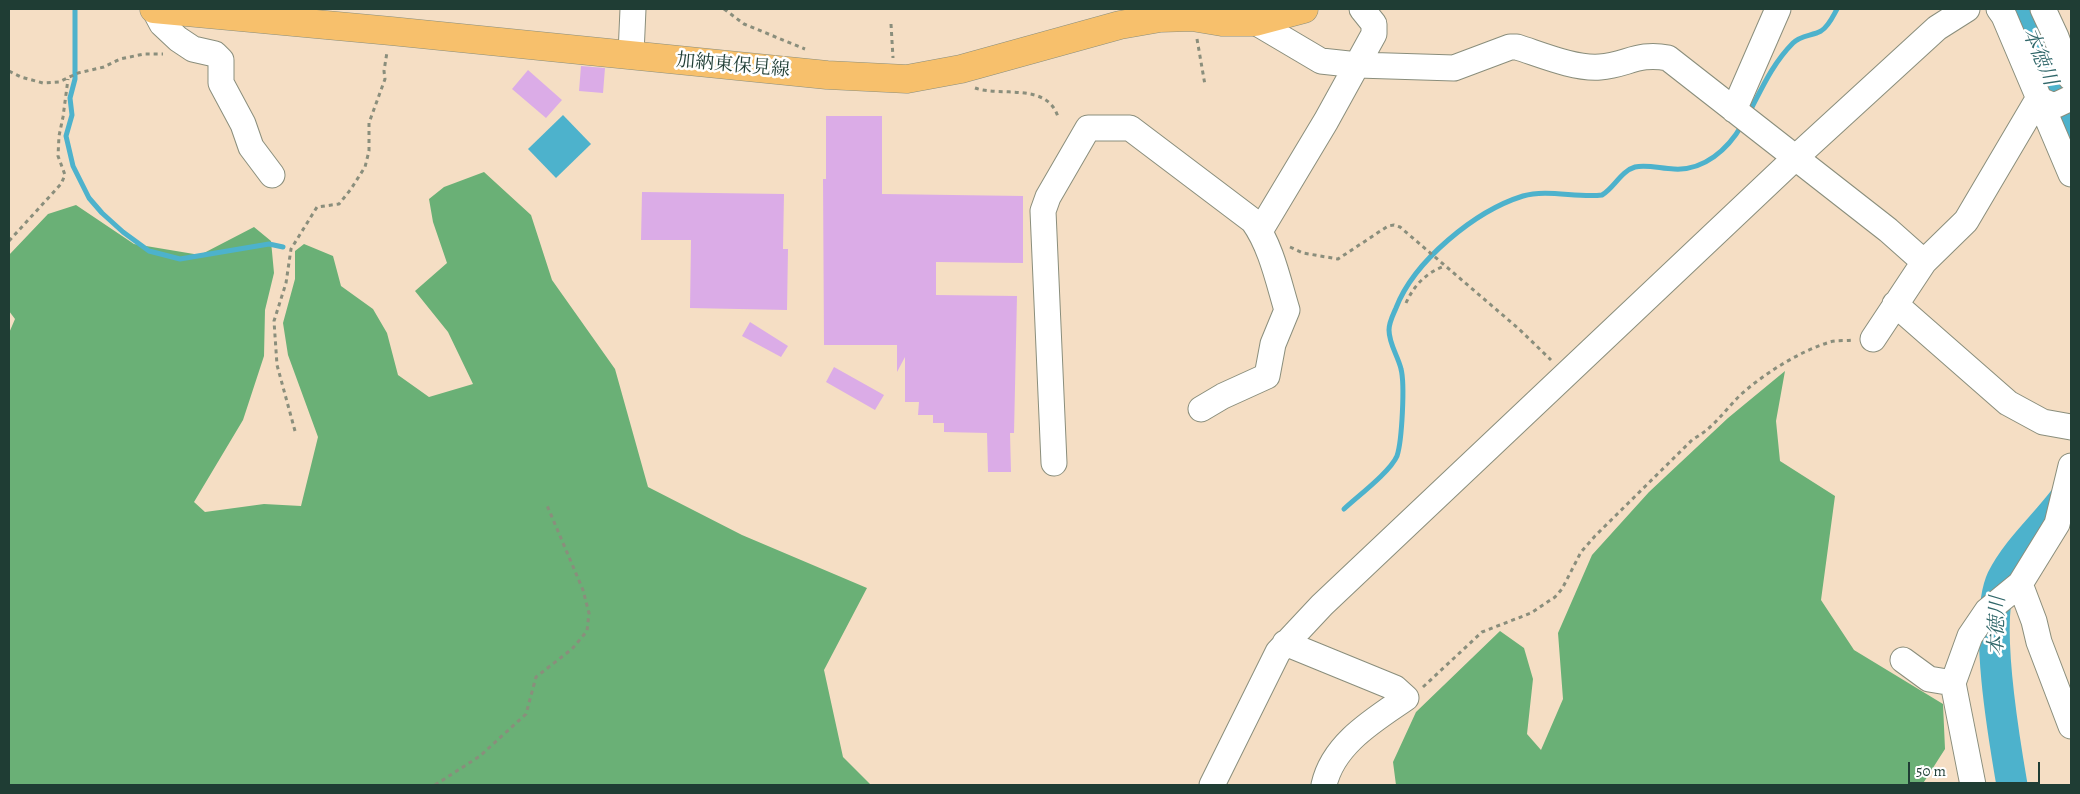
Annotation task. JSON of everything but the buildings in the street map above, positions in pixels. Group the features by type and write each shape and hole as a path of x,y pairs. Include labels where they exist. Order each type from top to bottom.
{"main road":[{"name":"加納東保見線","path":"154,9 631,54 830,75 907,79 962,69 1120,26 1160,18 1192,17 1222,22 1255,22 1304,9"}],"street":[{"path":"154,9 162,24 193,49 215,54 221,60 221,83 243,124 251,147 272,175"},
{"path":"631,54 633,9"},
{"path":"1201,409 1223,396 1267,376 1273,344 1287,310 1269,253 1264,224 1358,65 1374,34 1374,24 1362,9"},
{"path":"1734,110 1778,9"},
{"path":"1212,785 1278,652 1285,643 1322,605 1794,159 1937,28 1966,9"},
{"path":"1999,9 2055,101 2071,174"},
{"path":"2043,9 2056,36 2071,78"},
{"path":"1255,22 1321,61 1358,65 1454,68 1517,47 1589,67 1602,67 1648,55 1668,58 1794,159 1888,230 1924,262"},
{"path":"1873,339 1924,262 1966,221 2055,101"},
{"path":"1054,463 1043,211 1048,197 1088,128 1130,128 1253,221 1264,224"},
{"path":"1895,304 2008,402 2043,422 2071,427"},
{"path":"1973,785 1953,683 1970,636 1987,611 2014,589 2056,524 2071,466"},
{"path":"2014,589 2034,621 2039,642 2071,726"},
{"path":"1285,643 1394,688 1406,698 1362,728 1336,757 1324,785"},
{"path":"1903,660 1929,679 1953,683"}],"path":[{"path":"724,9 744,24 812,53 829,68 830,75"},
{"path":"1192,17 1205,85"},
{"path":"890,24 893,48 891,78"},
{"path":"295,431 277,364 274,321 286,283 291,249 318,207 339,204 365,167 369,151 369,123 385,79 384,71 388,50 392,43 391,31"},
{"path":"9,71 21,77 43,83 60,82 78,73 144,54 179,54 193,49"},
{"path":"962,69 971,87 982,91 1026,93 1040,97 1048,101 1055,108 1058,117"},
{"path":"9,241 61,184 65,175 58,156 59,136 64,117 68,79"},
{"path":"1264,224 1290,247 1303,253 1338,259 1388,226 1400,227 1519,329 1566,374"},
{"path":"1406,303 1419,282 1435,269 1446,266"},
{"path":"1406,698 1425,686 1482,632 1531,613 1555,597 1562,589 1581,552 1595,536 1694,439 1718,422 1746,390 1788,361 1831,342 1873,339"},
{"path":"435,785 480,756 526,714 536,677 572,650 587,631 589,613 583,590 546,503"}],"green space":[{"path":"484,172 531,215 552,280 615,369 648,487 742,535 867,588 824,670 843,757 871,785 9,785 9,333 15,319 9,311 9,255 48,214 76,205 134,244 200,255 254,227 271,241 274,273 265,310 264,356 243,420 194,502 205,512 264,504 301,506 318,437 288,355 283,323 295,279 295,251 304,244 333,256 341,286 373,309 387,333 398,375 429,397 473,384 448,332 415,291 447,263 433,222 429,199 444,187"},
{"path":"1785,371 1776,421 1780,461 1835,496 1821,600 1854,650 1943,704 1945,749 1922,785 1396,785 1393,762 1416,712 1500,631 1524,648 1533,679 1527,734 1541,750 1563,699 1558,633 1592,555 1649,492 1728,418"}],"water":[{"path":"563,115 591,144 556,178 528,149"}],"waterway":[{"path":"75,9 75,79 70,98 72,115 66,136 73,166 89,198 102,213 123,232 149,251 180,259 269,244 283,247"},
{"path":"1749,113 1768,76 1786,51 1799,38 1818,33 1824,29 1831,21 1837,9"},
{"name":"本徳川","path":"2019,9 2071,133"},
{"path":"1344,509 1381,476 1397,456 1402,426 1403,387 1401,369 1389,335 1390,324 1405,290 1431,256 1466,226 1504,203 1523,196 1542,193 1602,195 1626,172 1635,167 1685,169 1695,166 1714,157 1730,142 1742,125"},
{"name":"本徳川","path":"2012,785 1997,680 1994,622 1997,597 2002,579 2015,557 2065,498"}]}
